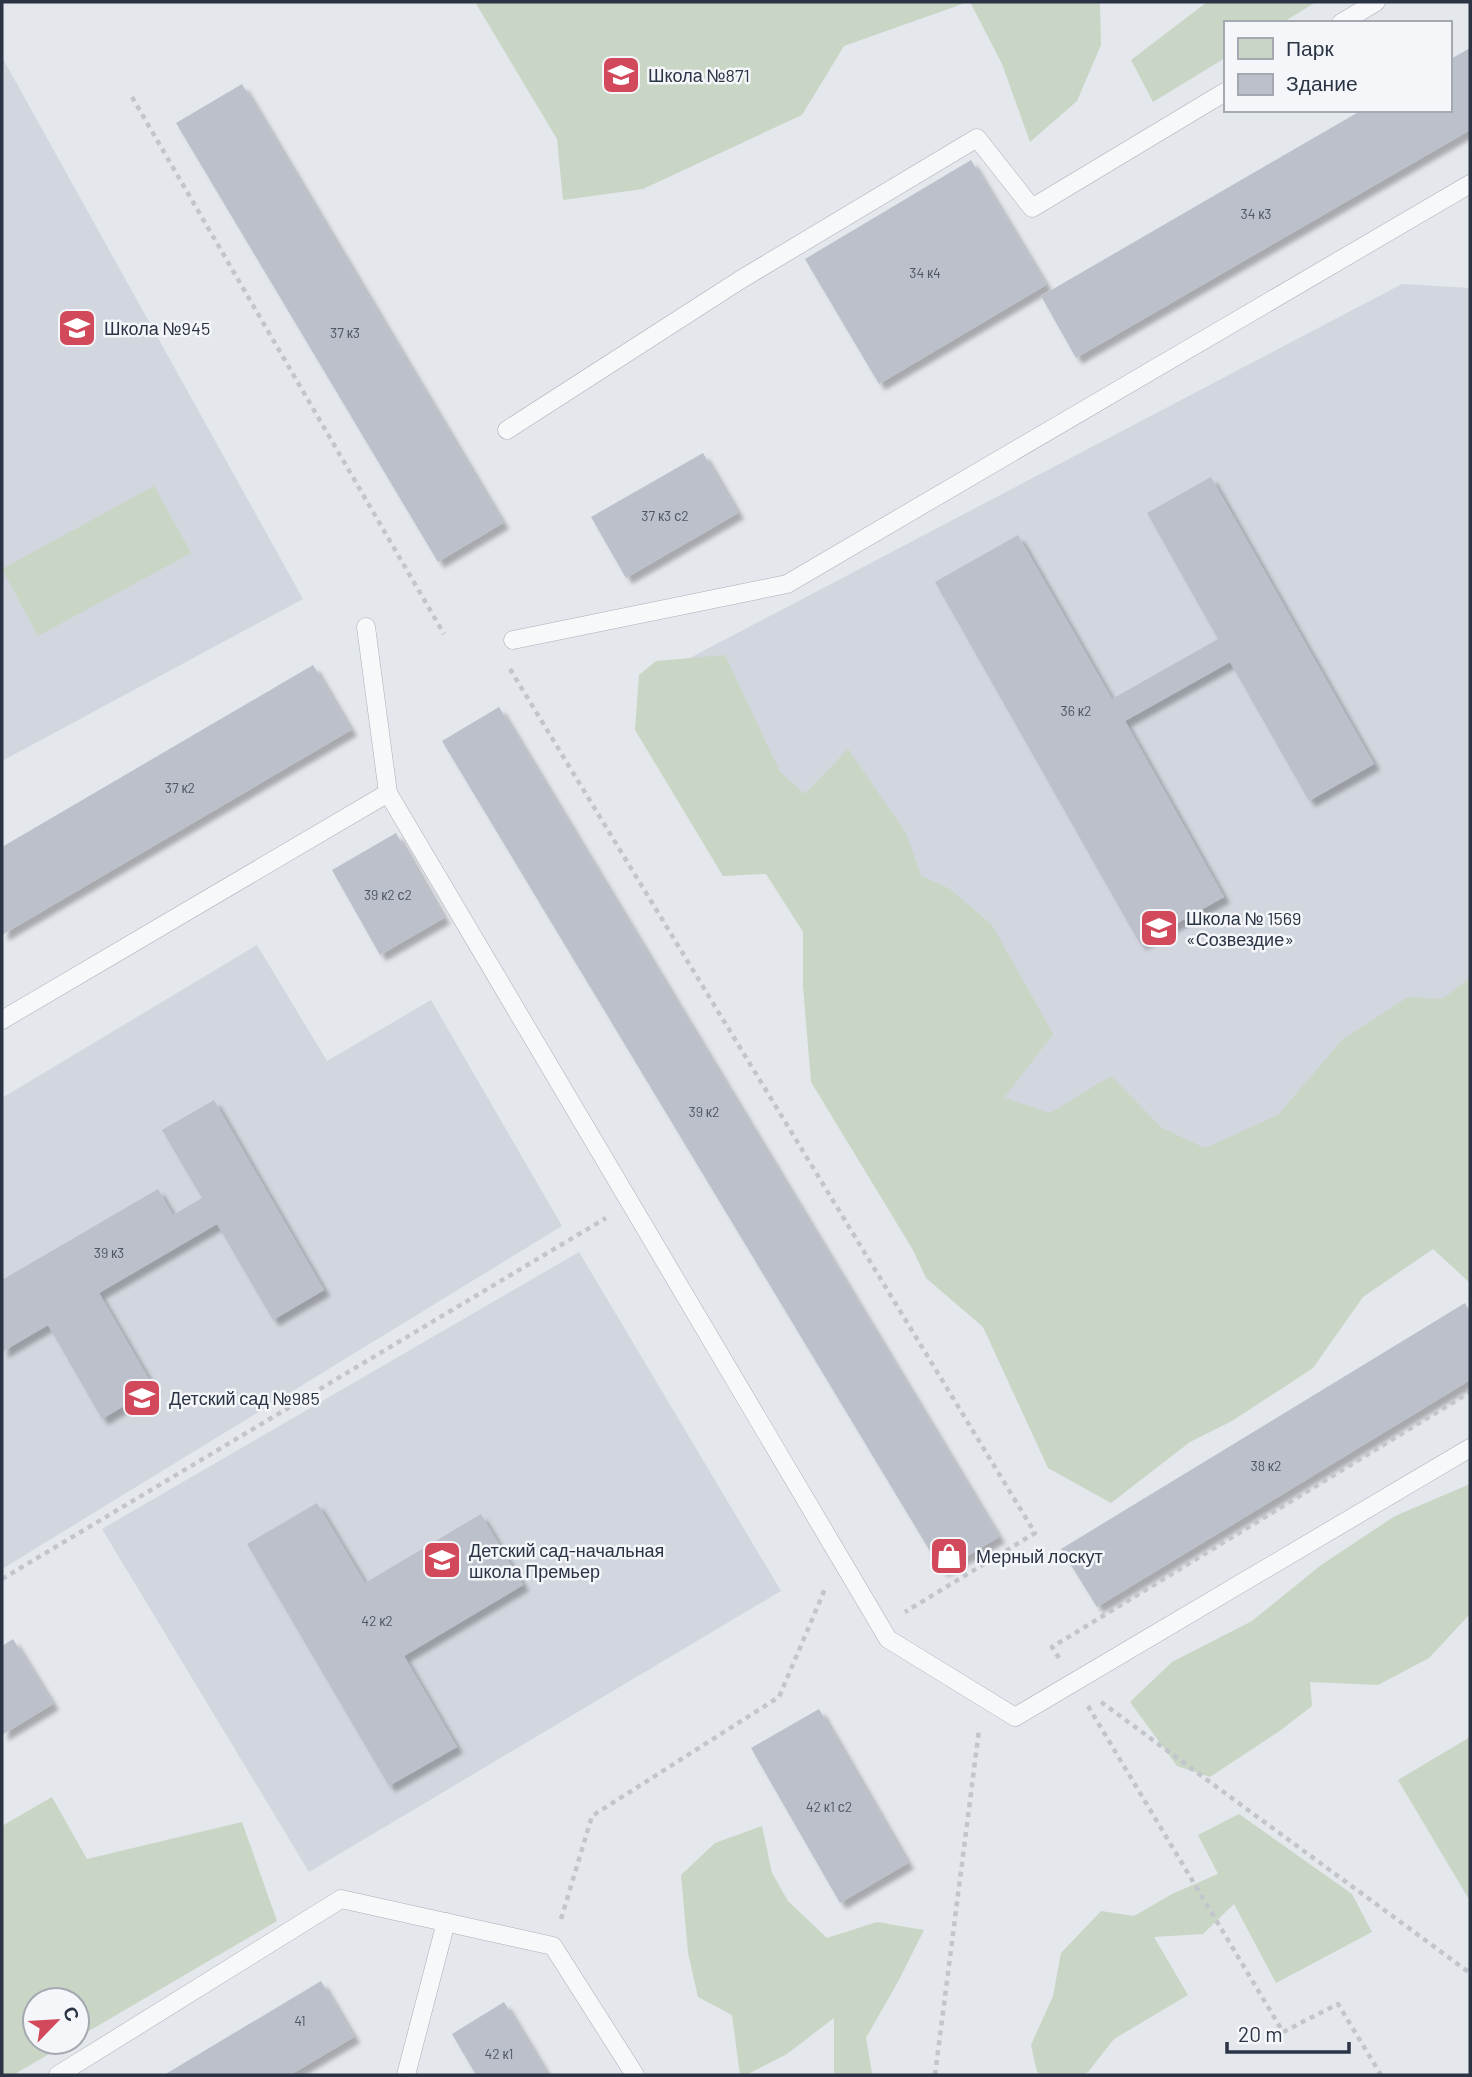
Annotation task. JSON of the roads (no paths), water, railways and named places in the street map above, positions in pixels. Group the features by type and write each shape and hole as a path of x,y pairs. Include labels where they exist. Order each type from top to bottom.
{"lane":[{"path":"1344,21 1376,2"},
{"path":"507,430 740,280 977,138 1031,208 1224,93"},
{"path":"513,640 787,584 1470,184"},
{"path":"366,627 388,793 888,1639 1015,1717 1470,1448"},
{"path":"2,1020 388,793"},
{"path":"58,2075 341,1899 553,1946 635,2075"},
{"path":"406,2075 446,1922"}],"place":[{"name":"Школа №871","path":"621,75"},
{"name":"Школа №945","path":"77,328"},
{"name":"Школа № 1569 «Созвездие»","path":"1159,928"},
{"name":"Детский сад №985","path":"142,1398"},
{"name":"Мерный лоскут","path":"949,1556"},
{"name":"Детский сад-начальная школа Премьер","path":"442,1560"}]}
